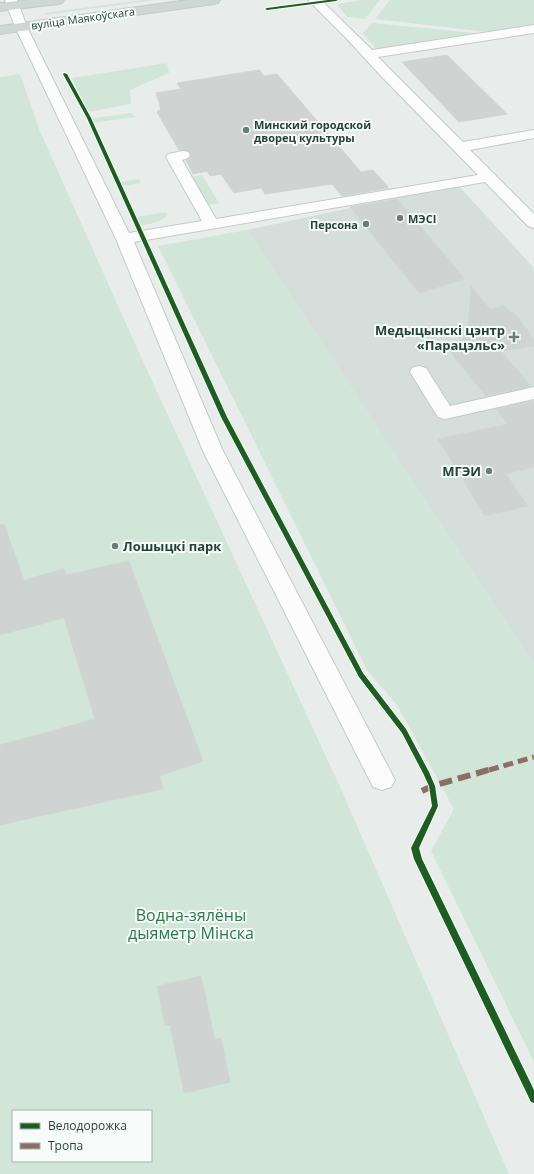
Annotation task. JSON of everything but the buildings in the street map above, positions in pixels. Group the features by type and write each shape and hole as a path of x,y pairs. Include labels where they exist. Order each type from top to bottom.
{"main road":[{"name":"вуліца Маякоўскага","path":"0,8 12,3 58,0"},
{"name":"вуліца Маякоўскага","path":"0,30 214,0"}],"street":[{"path":"314,0 369,54 534,223"},
{"path":"12,3 21,27 124,239 213,451 382,780"},
{"path":"369,54 534,29"},
{"path":"461,148 534,134"},
{"path":"183,155 173,157 212,223"},
{"path":"124,239 490,177"},
{"path":"419,372 445,413 534,393"}],"shaded area":[{"path":"458,185 534,268 534,665 247,230"}],"green space":[{"path":"143,0 157,0 45,15 44,13"},
{"path":"363,0 380,0 365,19 347,17 337,4"},
{"path":"390,0 534,0 534,24 488,32 375,19"},
{"path":"372,23 486,34 376,49 363,33"},
{"path":"167,63 169,73 130,90 131,104 88,112 72,78"},
{"name":"Водна-зялёны дыяметр Мінска","path":"20,74 39,129 141,357 341,789 509,1174 0,1174 0,77"},
{"path":"131,113 135,117 91,123 120,182 139,179 141,183 121,186 136,217 166,212 168,215 165,218 150,224 138,226 88,119"},
{"path":"202,175 219,203 207,205 190,177"},
{"path":"247,230 534,665 534,1062 431,851 454,809 397,705 367,670 158,246"}],"marked path":[{"path":"422,791 432,786 534,757"}],"cycle path":[{"path":"267,9 336,0"},
{"path":"65,74 89,118 224,417 361,675 404,731 426,772 432,786 435,806 415,848 418,859 534,1099"}],"place":[{"name":"Минский городской дворец культуры","path":"246,130"},
{"name":"МЭСІ","path":"400,218"},
{"name":"Персона","path":"366,224"},
{"name":"Медыцынскі цэнтр «Парацэльс»","path":"514,337"},
{"name":"МГЭИ","path":"489,471"},
{"name":"Лошыцкі парк","path":"115,546"}]}
